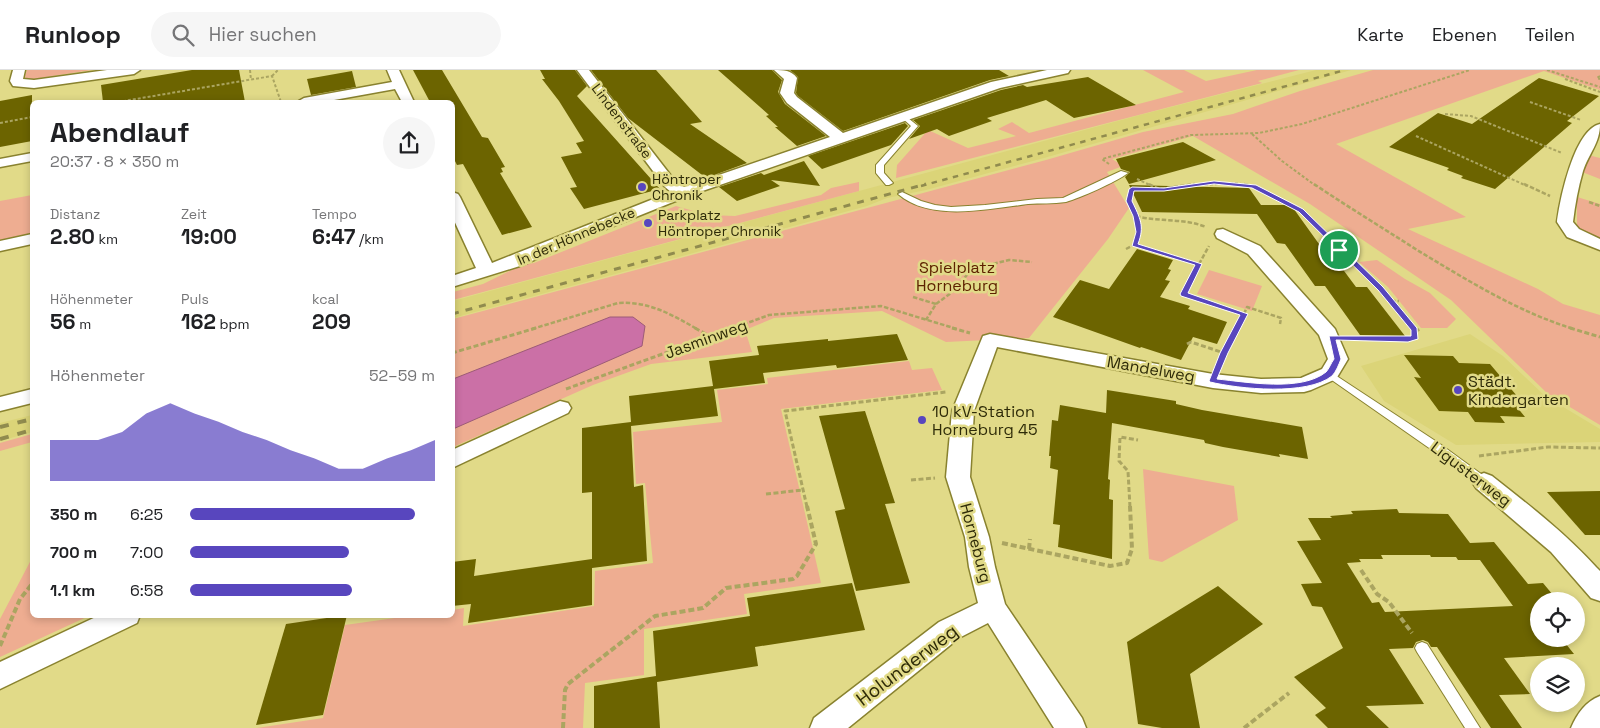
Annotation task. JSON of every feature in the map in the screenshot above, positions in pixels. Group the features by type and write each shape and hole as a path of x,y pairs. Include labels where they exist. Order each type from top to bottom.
{"street":[{"path":"19,70 16,81 34,84 134,70"},
{"path":"393,70 407,100"},
{"name":"Lindenstraße","path":"583,70 670,184 682,193"},
{"path":"780,70 791,78 787,93 792,100 830,131 842,138"},
{"name":"In der Hönnebecke","path":"455,281 487,272 682,193 1020,74 1064,70"},
{"path":"315,100 400,84"},
{"path":"1600,128 1578,160 1567,204 1565,222 1568,229 1574,234 1600,245"},
{"path":"0,163 30,157"},
{"path":"455,204 487,272"},
{"path":"1223,234 1254,250 1332,338 1338,359 1329,374"},
{"path":"0,246 30,239"},
{"name":"Mandelweg","path":"990,340 1212,381 1261,386 1284,387 1304,385 1329,374"},
{"name":"Horneburg","path":"990,340 963,410 958,477 976,537 993,608 1071,728"},
{"path":"0,404 30,396"},
{"path":"455,459 560,408"},
{"name":"Ligusterweg","path":"1484,482 1562,545 1583,566 1600,590"},
{"name":"Holunderweg","path":"825,728 950,630 993,608"},
{"path":"0,676 121,618"},
{"path":"1586,728 1600,710"}],"lane":[{"path":"889,183 880,173 880,165 915,126 903,116"},
{"path":"902,194 914,202 930,207 948,210 968,210 1037,201 1066,200 1124,173"},
{"name":"Ligusterweg","path":"1329,374 1454,459 1484,482"},
{"path":"1422,648 1473,728"}],"path":[{"path":"250,70 251,80"},
{"path":"130,100 272,76 278,70"},
{"path":"1124,173 1102,159 1191,135 1252,134 1320,120 1470,70"},
{"path":"1547,70 1600,87"},
{"path":"272,76 279,100"},
{"path":"1565,80 1600,92"},
{"path":"1530,102 1583,121"},
{"path":"1445,114 1471,116 1578,160"},
{"path":"0,123 30,117"},
{"path":"1252,134 1298,174 1460,276 1530,313 1571,329 1600,337"},
{"path":"1416,136 1567,204"},
{"path":"1144,182 1159,189"},
{"path":"1126,249 1134,245 1139,232 1136,216 1129,201 1132,189 1159,189 1199,184 1254,186 1301,210 1317,225 1391,302 1415,337 1408,340 1332,338"},
{"path":"1136,216 1152,220 1193,222 1223,234"},
{"path":"1134,245 1199,264 1184,294 1244,314"},
{"path":"926,320 936,304 951,293 967,275 984,266 1009,260 1032,262"},
{"path":"914,297 936,304"},
{"path":"455,352 629,301 651,304 712,337"},
{"path":"1391,302 1399,301"},
{"name":"Jasminweg","path":"560,408 558,392 769,315 881,306 990,340"},
{"path":"1212,381 1246,307 1281,318 1280,324"},
{"path":"1414,333 1421,328"},
{"path":"1187,344 1191,342 1224,353"},
{"path":"563,728 564,690 568,684 656,616 703,608 726,588 793,579 797,576 816,544 785,411 971,389"},
{"path":"976,537 1110,566 1127,563 1132,550 1128,471 1119,461 1120,437 1138,440"},
{"path":"1454,459 1548,447 1600,448"},
{"path":"911,480 930,478"},
{"path":"766,494 803,490"},
{"path":"1029,549 1030,538"},
{"path":"1361,570 1377,594 1389,602 1405,622 1422,648"},
{"path":"0,646 20,599 30,586"},
{"path":"1244,728 1288,693"}],"shaded area":[{"path":"1316,70 1351,70 1044,158 926,190 887,198 867,206 455,317 455,300 1140,115"},
{"path":"610,317 633,317 645,326 642,346 455,428 455,378"},
{"name":"Städt. Kindergarten","path":"1470,334 1503,356 1545,396 1600,429 1600,442 1456,445 1384,401 1361,366"},
{"path":"30,416 30,433 0,441 0,423"}],"green space":[{"path":"27,70 92,70 26,80"},
{"path":"1143,70 1184,70 1206,81 1257,70 1299,70 1258,81 1262,83 896,178 897,165 928,130 968,148 1016,136 998,129 1012,122 1029,133 1184,92"},
{"name":"Spielplatz Horneburg","path":"1373,70 1600,70 1600,90 1544,71 1336,144 1466,217 1408,229 1538,289 1563,304 1600,315 1600,425 1548,394 1451,300 1310,204 1193,136 1112,159 1123,166 1107,172 1129,208 1108,239 1029,338 946,342 882,311 774,318 745,330 752,352 651,364 593,385 455,446 455,318 1046,160 1143,132 1233,114 1300,91"},
{"path":"1588,155 1600,158 1600,179 1582,172"},
{"path":"859,182 859,191 455,299 455,291 483,284 522,265 534,263 676,206 708,215 735,216 821,195 831,188"},
{"path":"30,195 30,233 0,240 0,201"},
{"path":"1577,197 1600,204 1600,242 1577,228"},
{"path":"1377,260 1430,293 1456,319 1447,328 1421,328 1388,287 1359,262"},
{"path":"1209,270 1262,286 1252,311 1197,294"},
{"path":"909,361 912,370 932,368 942,390 781,409 821,583 744,594 747,614 644,629 644,675 585,683 583,728 257,728 323,718 345,625 395,618 455,618 455,610 464,608 463,626 594,606 595,571 653,563 645,483 636,484 633,432 722,422 717,390 768,384 767,378"},
{"path":"30,435 30,443 0,451 0,443"},
{"path":"1143,469 1234,486 1238,520 1162,562 1149,559"},
{"path":"30,562 30,618 84,618 0,657 0,619"}],"building":[{"path":"192,70 239,70 245,100 103,100 101,85"},
{"path":"413,70 442,70 482,137 488,138 505,167 501,168 503,172 500,173 532,227 502,235 463,164 457,165 455,161 455,100 429,100"},
{"path":"540,70 575,70 587,86 577,96 660,189 584,209 570,188 577,187 561,157 582,153 576,143 584,141 559,101 542,79 545,79"},
{"path":"591,70 656,70 702,122 690,124 747,163 706,178 628,118"},
{"path":"718,70 772,70 782,80 778,92 785,104 826,136 797,146 775,127 778,127 766,116 769,115"},
{"path":"790,70 999,70 1009,76 990,80 843,131 798,96 796,93 798,77"},
{"path":"352,71 356,87 311,95 307,79"},
{"path":"1088,77 1136,105 1074,118 1046,100 987,118 992,121 949,136 937,129 909,139 920,126 913,120 1001,90 1023,85 1027,87"},
{"path":"1539,78 1599,96 1567,121 1572,123 1495,189 1461,178 1463,176 1447,170 1449,168 1389,147 1438,113 1472,124"},
{"path":"32,95 32,100 30,100 30,141 0,147 0,101"},
{"path":"905,123 908,126 891,145 822,169 808,156"},
{"path":"1183,142 1216,160 1129,184 1125,177 1130,172 1121,169 1116,159"},
{"path":"804,161 820,186 771,180 780,186 737,201 719,187 761,173 764,175"},
{"path":"1129,185 1249,188 1261,205 1291,205 1319,244 1324,244 1356,287 1367,287 1405,336 1360,335 1325,286 1315,286 1285,244 1277,243 1257,214 1142,212"},
{"path":"1137,249 1173,260 1168,269 1171,270 1165,280 1170,281 1160,297 1190,306 1188,309 1227,322 1217,344 1193,337 1181,360 1140,348 1053,317 1080,280 1109,289"},
{"path":"897,334 908,360 837,368 836,365 763,373 765,383 714,389 718,416 631,426 634,487 643,485 647,561 592,568 592,492 582,493 582,428 631,422 629,396 713,386 709,361 759,355 757,346"},
{"path":"1404,355 1453,356 1459,363 1490,364 1517,396 1508,396 1525,417 1500,416 1505,423 1475,422 1468,412 1439,411 1414,377 1421,378"},
{"path":"1107,390 1176,401 1176,404 1202,410 1302,427 1308,459 1279,454 1280,457 1223,447 1205,443 1204,440 1112,423 1108,479 1110,480 1109,499 1113,500 1112,559 1058,547 1060,525 1053,524 1058,470 1050,468 1051,456 1049,456 1052,420 1058,421 1060,405 1106,413"},
{"path":"865,411 895,503 885,504 910,583 856,591 835,511 845,509 819,416"},
{"path":"1600,491 1600,535 1585,535 1547,492"},
{"path":"1397,509 1399,513 1448,514 1470,543 1494,542 1528,584 1543,583 1550,592 1530,592 1530,647 1568,647 1574,654 1504,658 1530,694 1499,695 1522,728 1491,728 1437,647 1431,647 1428,642 1423,640 1416,642 1413,648 1389,649 1424,704 1366,706 1389,728 1328,728 1315,715 1326,708 1294,677 1343,648 1322,607 1312,606 1301,584 1322,583 1297,541 1321,540 1308,518 1332,518 1330,516 1353,514 1351,511","holes":["1381,555 1430,555 1431,557 1456,557 1458,560 1480,560 1513,606 1385,612 1379,602 1372,603 1347,563 1361,562 1359,559 1383,559"]},
{"path":"476,559 474,576 592,559 592,605 468,623 471,604 455,606 455,562"},
{"path":"852,583 865,630 755,647 758,666 657,682 660,728 594,728 594,686 656,676 653,631 750,616 747,598"},
{"path":"1218,586 1263,624 1190,674 1200,728 1162,728 1138,724 1127,642"},
{"path":"327,618 346,618 323,715 256,725 286,624"}],"railway":[{"path":"921,186 1345,70"},
{"path":"455,313 926,184"},
{"path":"0,427 30,420"},
{"path":"0,439 30,431"}],"place":[{"name":"Höntroper Chronik","path":"642,187"},
{"name":"Parkplatz Höntroper Chronik","path":"648,223"},
{"name":"Städt. Kindergarten","path":"1458,390"},
{"name":"10 kV-Station Horneburg 45","path":"922,420"}],"route":[{"path":"1214,183 1254,186 1301,210 1339,250 1380,289 1414,330 1415,337 1408,340 1332,338 1338,359 1329,374 1304,385 1284,387 1212,381 1244,314 1184,294 1199,264 1134,245 1139,232 1136,216 1129,201 1132,189 1164,189 1214,183"}]}
